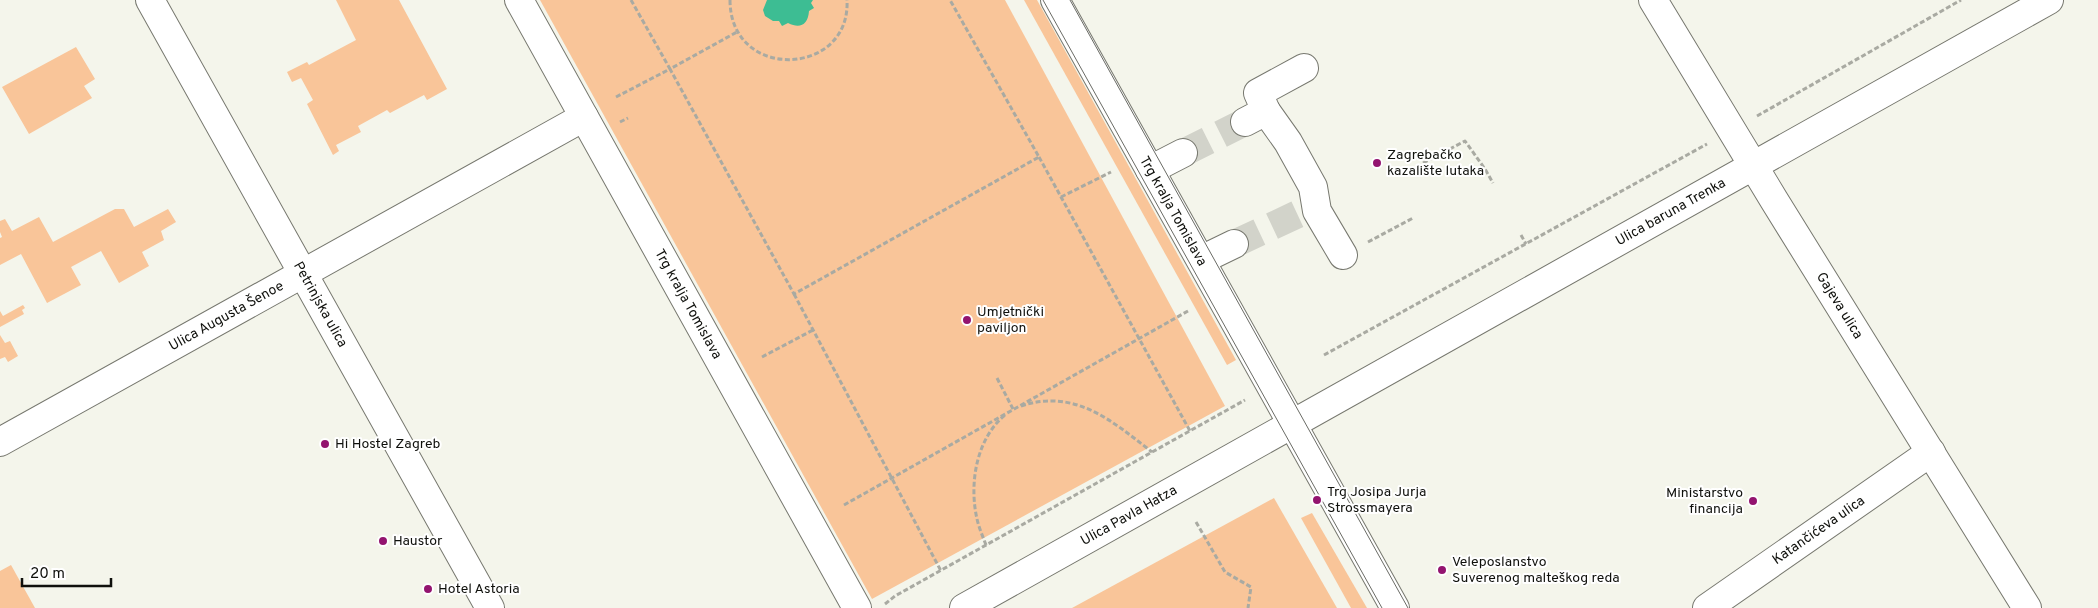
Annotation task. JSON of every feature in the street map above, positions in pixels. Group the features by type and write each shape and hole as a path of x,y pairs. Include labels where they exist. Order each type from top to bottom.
{"street":[{"name":"Petrinjska ulica","path":"150,0 490,608"},
{"name":"Trg kralja Tomislava","path":"519,0 857,608"},
{"name":"Trg kralja Tomislava","path":"1055,0 1292,424"},
{"name":"Gajeva ulica","path":"1653,0 2027,608"},
{"name":"Ulica baruna Trenka","path":"1292,424 2049,0"},
{"path":"1304,68 1258,93 1256,117 1288,142 1313,187 1307,210 1318,211 1343,255"},
{"name":"Ulica Augusta Šenoe","path":"0,442 584,116"},
{"path":"1150,170 1183,153"},
{"path":"1201,260 1234,244"},
{"path":"1292,424 1395,608"},
{"name":"Ulica Pavla Hatza","path":"964,608 1292,424"},
{"name":"Katančićeva ulica","path":"1707,608 1931,452"}],"path":[{"path":"631,0 794,294 941,571"},
{"path":"730,0 730,13 737,32 749,46 764,56 782,61 801,60 818,53 833,41 843,26 848,8 847,0"},
{"path":"950,0 1039,156 1190,431"},
{"path":"1756,117 1961,0"},
{"path":"616,97 737,32"},
{"path":"1423,163 1465,141 1493,183"},
{"path":"1324,355 1712,141"},
{"path":"794,294 1039,156"},
{"path":"1061,197 1111,172"},
{"path":"1343,255 1413,218"},
{"path":"1521,235 1526,244"},
{"path":"844,505 1188,312"},
{"path":"762,357 813,330"},
{"path":"997,378 1013,409"},
{"path":"880,608 895,596 1248,398"},
{"path":"986,545 977,519 975,472 980,453 988,436 998,422 1013,409 1042,400 1057,400 1075,404 1108,420 1152,452"},
{"path":"1196,522 1225,572 1251,587 1248,608"}],"shaded area":[{"path":"336,0 399,0 447,89 427,100 424,95 390,113 387,110 358,126 361,132 336,145 339,151 333,155 307,104 313,100 301,78 292,82 287,72 307,62 309,65 356,40"},
{"path":"540,0 1005,0 1225,406 872,599"},
{"path":"767,0 813,0 811,3 814,8 809,11 805,23 800,26 788,23 782,26 779,21 773,21 765,16 763,10"},
{"path":"1024,0 1037,0 1236,360 1227,365"},
{"path":"76,47 95,79 84,86 92,98 29,134 2,87"},
{"path":"115,209 124,209 134,227 168,209 176,222 161,231 164,240 142,252 149,266 119,283 101,251 71,267 81,285 47,303 21,254 0,265 0,238 2,237 0,221 5,219 12,231 39,217 53,242"},
{"path":"23,305 25,308 22,310 24,314 0,327 0,311 3,316"},
{"path":"0,335 5,343 10,341 18,356 8,362 5,357 0,359"},
{"path":"1274,498 1337,608 1072,608"},
{"path":"1312,513 1367,608 1351,608 1301,518"},
{"path":"11,565 35,608 0,608 0,571"}],"tunnel":[{"path":"1183,153 1245,122"},
{"path":"1234,244 1298,214"}],"tram line":[{"path":"1043,0 1382,608"},
{"path":"1070,0 1408,608"}],"place":[{"name":"Zagrebačko kazalište lutaka","path":"1377,163"},
{"name":"Umjetnički paviljon","path":"967,320"},
{"name":"Hi Hostel Zagreb","path":"325,444"},
{"name":"Trg Josipa Jurja Strossmayera","path":"1317,500"},
{"name":"Ministarstvo financija","path":"1753,501"},
{"name":"Haustor","path":"383,541"},
{"name":"Veleposlanstvo Suverenog malteškog reda","path":"1442,570"},
{"name":"Hotel Astoria","path":"428,589"}]}
